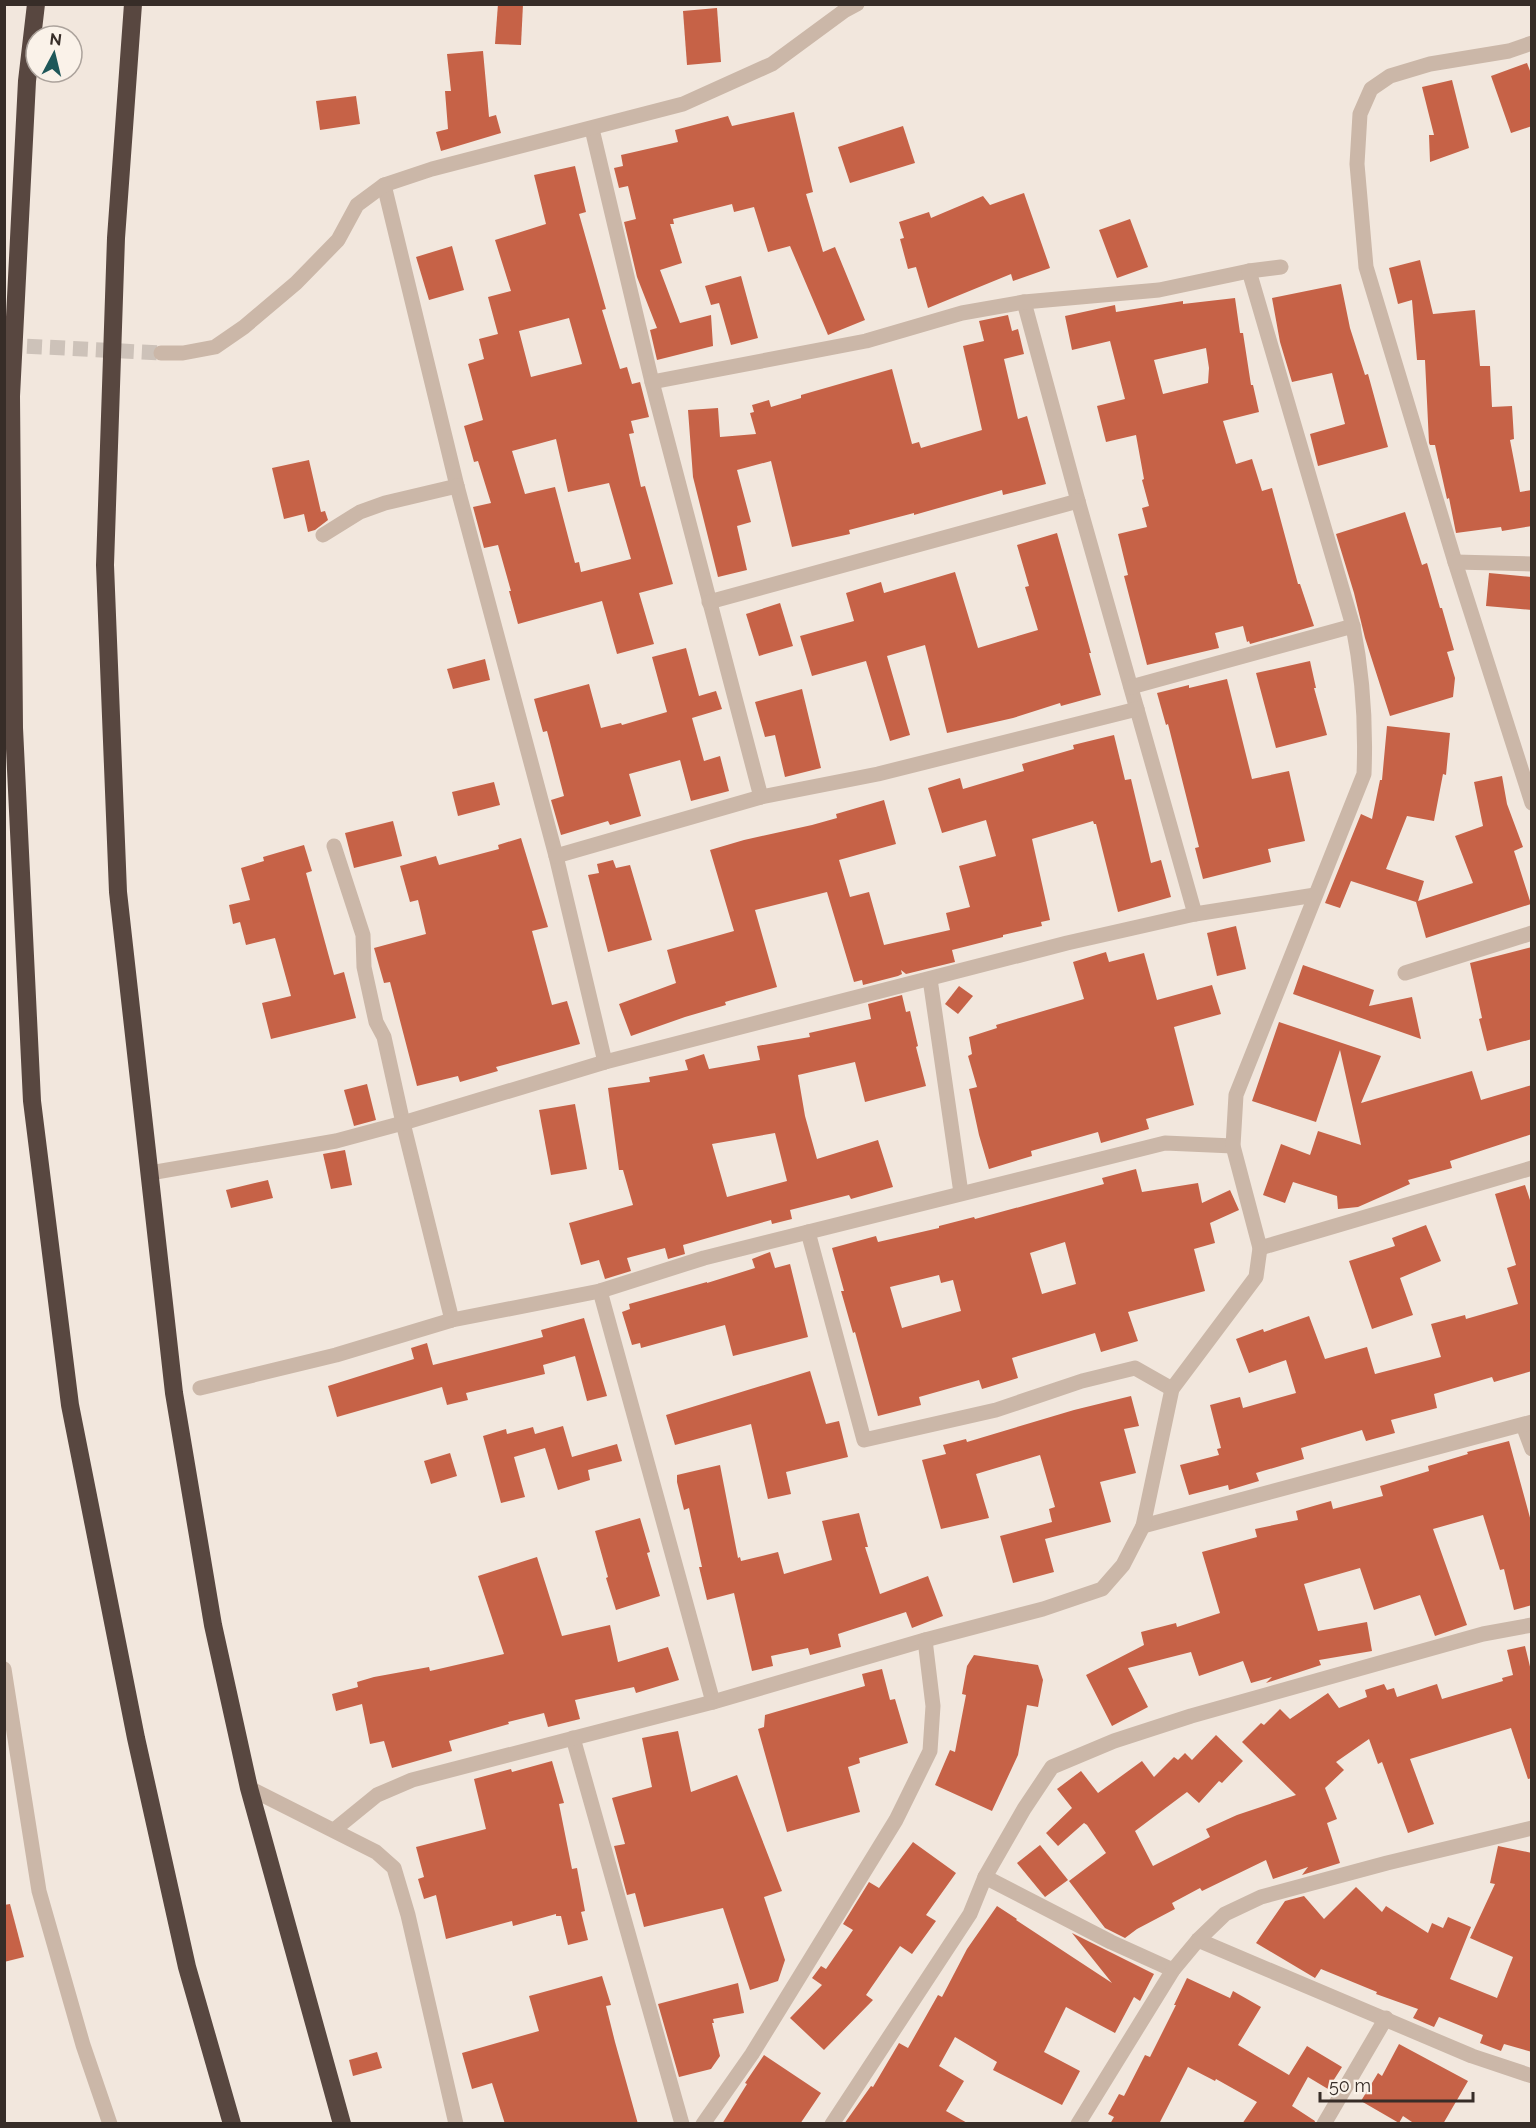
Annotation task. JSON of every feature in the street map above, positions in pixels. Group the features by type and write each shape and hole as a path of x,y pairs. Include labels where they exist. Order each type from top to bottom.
{"highway":[{"path":"36,4 27,81 11,396 14,728 32,1101 72,1416 136,1738 187,1967 232,2124"},
{"path":"133,4 116,238 105,565 118,892 174,1393 213,1625 249,1788 342,2124"}],"street":[{"path":"161,353 183,353 214,347 244,327 296,283 338,240 357,205 384,185 432,169 683,104 772,64 857,4"},
{"path":"1532,43 1509,51 1430,64 1390,76 1371,89 1360,114 1357,164 1366,267 1455,562 1532,802"},
{"path":"592,129 652,382 761,798"},
{"path":"384,185 457,486 556,856 605,1062"},
{"path":"652,382 866,341 962,313 1024,302 1159,290 1249,271 1281,267"},
{"path":"334,1830 376,1794 412,1780 713,1702 925,1640 1042,1609 1102,1589 1123,1565 1143,1526 1172,1389 1256,1277 1260,1248 1233,1146 1236,1095 1364,774 1365,714 1361,667 1353,626 1249,271"},
{"path":"1024,302 1195,914"},
{"path":"323,535 360,512 385,503 457,486"},
{"path":"709,602 1078,501"},
{"path":"1455,562 1532,564"},
{"path":"1131,687 1353,626"},
{"path":"556,856 761,798 878,774 1137,709"},
{"path":"334,846 363,935 364,967 376,1022 384,1037 452,1320"},
{"path":"150,1173 336,1141 605,1062 1067,943 1195,914 1315,895"},
{"path":"1405,973 1532,933"},
{"path":"930,979 960,1193"},
{"path":"200,1388 336,1355 452,1320 600,1291 704,1258 1165,1143 1233,1146"},
{"path":"1260,1248 1532,1168"},
{"path":"808,1232 864,1440 996,1410 1082,1381 1135,1368 1172,1389"},
{"path":"600,1291 713,1702"},
{"path":"1143,1526 1527,1423 1532,1449"},
{"path":"832,2124 970,1914 985,1877 1024,1809 1052,1767 1114,1741 1191,1716 1392,1659 1483,1635 1532,1625"},
{"path":"703,2124 752,2054 896,1820 930,1751 933,1706 925,1640"},
{"path":"4,1669 39,1891 83,2045 110,2124"},
{"path":"573,1738 682,2124"},
{"path":"249,1788 376,1851 394,1868 408,1915 456,2124"},
{"path":"1078,2124 1173,1970 1198,1940 1225,1914 1261,1897 1387,1863 1532,1828"},
{"path":"985,1877 1111,1942 1173,1970"},
{"path":"1198,1940 1472,2056 1532,2076"},
{"path":"1324,2124 1386,2018"}],"building":[{"path":"498,4 523,4 521,45 495,44"},
{"path":"717,8 721,62 687,65 683,11"},
{"path":"483,51 489,117 496,115 501,133 441,151 436,132 448,129 445,91 451,91 447,54"},
{"path":"1527,63 1532,76 1532,126 1511,133 1491,76"},
{"path":"1452,80 1469,148 1430,162 1429,135 1434,135 1422,87"},
{"path":"356,96 360,124 320,130 316,101"},
{"path":"794,112 813,192 806,194 823,252 835,247 865,320 828,335 790,246 768,252 754,207 734,212 732,204 673,219 674,224 670,224 682,263 660,270 680,323 711,315 713,346 657,360 650,330 657,328 637,277 624,222 636,219 628,186 619,188 614,168 623,166 621,155 678,142 675,130 728,116 732,126"},
{"path":"903,126 915,163 850,183 838,147"},
{"path":"575,166 586,212 579,214 606,309 602,310 620,369 627,367 632,384 640,382 649,417 631,421 634,433 629,434 641,487 645,486 673,584 639,593 654,644 617,654 602,601 518,624 498,545 484,548 473,507 491,503 478,461 474,462 464,426 483,420 468,364 484,359 479,339 498,334 488,297 511,291 495,240 546,224 534,175","holes":["569,318 582,364 531,377 519,331","556,439 568,492 609,483 631,559 581,572 579,562 575,563 555,487 525,494 512,451"]},
{"path":"1024,193 1050,268 1013,281 1011,274 928,308 916,267 908,269 900,239 904,238 899,222 929,212 931,218 983,196 990,205"},
{"path":"1130,219 1148,267 1117,278 1099,230"},
{"path":"452,246 464,290 429,300 416,257"},
{"path":"1420,260 1433,314 1475,310 1480,366 1490,366 1492,407 1512,406 1514,439 1510,440 1520,492 1532,490 1532,526 1502,531 1501,527 1456,533 1435,445 1429,443 1425,360 1417,360 1412,300 1398,304 1389,268"},
{"path":"741,276 758,338 731,345 719,303 711,305 705,286"},
{"path":"1341,284 1350,328 1365,375 1368,374 1388,447 1318,466 1310,434 1345,424 1332,373 1292,382 1280,342 1272,298"},
{"path":"1235,298 1240,333 1243,333 1251,385 1253,385 1259,412 1223,421 1236,464 1252,459 1262,491 1272,488 1298,584 1300,584 1314,626 1250,644 1249,641 1247,642 1243,626 1215,633 1219,648 1147,665 1124,576 1128,575 1118,534 1147,527 1142,508 1149,506 1142,480 1144,479 1136,435 1106,442 1097,406 1125,399 1110,341 1072,350 1065,316 1115,305 1116,312 1183,301 1183,304","holes":["1206,348 1209,368 1208,383 1163,394 1154,360"]},
{"path":"1008,315 1012,331 1018,329 1024,354 1004,359 1018,419 1027,416 1046,484 1003,495 1002,490 914,515 914,513 849,530 850,534 792,547 771,461 737,470 751,522 737,526 747,570 718,577 693,477 688,410 718,408 720,437 756,434 750,413 754,412 752,405 769,400 771,407 801,398 801,395 892,369 912,444 919,442 921,448 982,430 963,346 984,341 979,321"},
{"path":"309,460 321,512 325,511 328,520 315,530 308,532 304,514 284,519 272,468"},
{"path":"1405,512 1422,565 1427,563 1440,608 1442,608 1454,650 1447,652 1455,678 1453,697 1390,716 1336,534"},
{"path":"1057,533 1101,695 1061,706 1060,703 1013,718 947,733 925,645 887,656 910,735 890,741 866,661 812,676 800,636 854,621 846,593 881,582 884,593 955,572 978,648 1038,630 1025,587 1029,586 1017,545"},
{"path":"1489,573 1532,577 1532,610 1486,606"},
{"path":"780,603 793,646 759,656 746,614"},
{"path":"686,648 699,696 716,691 722,709 692,718 704,761 720,756 729,791 691,801 680,760 629,774 641,816 610,825 608,821 561,835 551,800 564,796 547,731 543,732 534,699 589,684 601,728 621,723 622,725 667,712 652,657"},
{"path":"485,659 490,680 453,689 447,669"},
{"path":"1310,661 1316,688 1314,688 1327,735 1276,748 1256,673"},
{"path":"1227,679 1252,779 1289,771 1305,841 1268,849 1271,862 1203,879 1195,848 1199,847 1168,724 1166,725 1157,693"},
{"path":"802,689 821,768 785,777 775,735 765,737 755,702"},
{"path":"1387,726 1450,733 1446,775 1443,774 1434,821 1407,816 1386,869 1424,881 1418,901 1473,883 1455,836 1483,826 1474,782 1502,776 1507,804 1523,847 1514,851 1531,904 1426,938 1416,902 1351,881 1340,908 1325,903 1361,814 1372,819 1380,780 1382,780"},
{"path":"1114,735 1125,780 1131,779 1151,863 1161,860 1171,897 1118,912 1096,824 1093,821 1032,839 1050,920 1041,922 1042,926 952,950 955,962 906,974 901,970 902,974 898,976 863,985 862,980 854,982 827,892 755,910 777,987 725,1002 726,1005 631,1036 619,1004 676,983 667,950 734,931 710,850 837,818 836,814 884,800 896,844 839,860 850,897 869,892 884,945 950,930 946,913 970,907 959,866 996,856 986,820 942,833 928,788 960,778 963,789 1024,771 1022,764 1074,749 1073,745"},
{"path":"494,782 500,805 458,816 452,792"},
{"path":"393,821 402,856 354,868 345,833"},
{"path":"521,838 548,927 532,931 552,1005 567,1001 580,1044 496,1067 498,1071 460,1082 458,1076 417,1086 390,982 384,983 374,948 426,934 418,900 410,902 400,866 436,856 439,865 499,849 498,845"},
{"path":"304,845 312,871 306,873 334,975 344,972 356,1018 271,1039 262,1003 291,996 275,938 246,945 240,922 233,924 229,905 250,900 241,868 264,861 263,857"},
{"path":"613,860 616,868 630,865 652,940 608,952 588,875 599,873 597,864"},
{"path":"1236,926 1246,969 1217,976 1207,933"},
{"path":"1532,947 1532,1039 1487,1051 1470,963"},
{"path":"1106,952 1109,962 1144,953 1157,1000 1212,985 1221,1014 1174,1027 1194,1105 1146,1119 1149,1129 1101,1143 1098,1132 1031,1151 1032,1156 989,1169 969,1089 977,1087 968,1056 972,1054 969,1037 997,1028 996,1025 1084,999 1073,962"},
{"path":"1303,965 1374,990 1369,1006 1412,997 1421,1039 1293,994"},
{"path":"959,986 973,996 958,1014 945,1004"},
{"path":"902,995 906,1012 910,1011 926,1086 865,1102 855,1062 798,1075 805,1116 817,1159 878,1140 893,1187 851,1199 849,1195 790,1210 792,1219 772,1224 771,1220 683,1245 685,1254 668,1259 665,1248 627,1258 631,1271 605,1279 599,1260 581,1265 569,1223 633,1205 623,1170 619,1170 608,1088 650,1082 649,1077 688,1070 685,1060 704,1054 709,1069 760,1060 757,1046 810,1037 809,1033 871,1019 868,1004","holes":["775,1133 787,1181 727,1197 712,1144"]},
{"path":"1279,1022 1381,1056 1361,1103 1472,1071 1481,1100 1532,1085 1532,1134 1450,1161 1452,1168 1408,1180 1410,1184 1358,1207 1338,1209 1337,1196 1293,1182 1285,1203 1263,1195 1281,1144 1310,1155 1318,1131 1361,1145 1340,1050 1316,1122 1252,1101"},
{"path":"367,1084 376,1120 354,1126 344,1090"},
{"path":"575,1104 587,1169 551,1175 539,1110"},
{"path":"345,1150 352,1185 331,1189 323,1154"},
{"path":"1136,1169 1142,1192 1198,1183 1202,1203 1230,1190 1239,1210 1210,1223 1215,1243 1194,1249 1205,1291 1128,1312 1138,1341 1101,1352 1095,1333 1012,1358 1018,1378 982,1389 979,1380 919,1397 921,1405 878,1416 841,1291 844,1291 832,1248 876,1236 878,1242 939,1228 939,1226 974,1217 975,1219 1104,1184 1102,1178","holes":["1065,1242 1076,1284 1042,1294 1030,1253","939,1275 941,1283 953,1280 961,1311 902,1328 890,1287"]},
{"path":"268,1180 273,1198 231,1208 226,1190"},
{"path":"1525,1185 1532,1206 1532,1371 1494,1382 1492,1377 1434,1394 1437,1408 1391,1420 1395,1433 1366,1441 1362,1430 1301,1448 1304,1459 1256,1473 1259,1481 1229,1490 1228,1485 1189,1495 1180,1465 1219,1455 1217,1449 1221,1448 1210,1405 1240,1397 1243,1408 1296,1393 1286,1360 1249,1373 1236,1339 1309,1316 1325,1359 1367,1347 1375,1374 1441,1357 1431,1324 1465,1315 1466,1319 1518,1304 1507,1268 1516,1265 1495,1194"},
{"path":"1426,1225 1441,1261 1400,1278 1413,1315 1372,1329 1349,1261 1395,1246 1392,1238"},
{"path":"770,1252 775,1268 790,1264 808,1337 733,1356 725,1325 641,1348 640,1343 632,1345 622,1312 630,1309 629,1304 755,1268 752,1259"},
{"path":"584,1318 607,1396 587,1401 575,1356 543,1365 545,1374 466,1393 468,1400 447,1405 442,1387 337,1417 328,1386 414,1359 411,1348 427,1343 433,1365 543,1337 541,1330"},
{"path":"810,1371 826,1424 839,1421 848,1457 786,1472 791,1494 768,1499 751,1424 675,1445 666,1415"},
{"path":"1131,1396 1139,1426 1124,1429 1136,1473 1100,1482 1111,1522 1045,1539 1054,1572 1013,1583 1000,1536 1052,1522 1049,1509 1055,1507 1040,1455 976,1474 989,1518 941,1529 922,1460 946,1454 943,1445 966,1439 967,1442 1074,1410"},
{"path":"563,1426 572,1457 617,1444 622,1461 588,1470 590,1480 558,1490 545,1448 514,1457 525,1497 501,1503 483,1436 506,1429 507,1434 533,1427 535,1434"},
{"path":"1509,1441 1532,1525 1532,1605 1514,1610 1504,1569 1500,1570 1483,1515 1433,1529 1467,1625 1435,1636 1420,1595 1374,1610 1360,1568 1304,1584 1318,1631 1367,1622 1372,1651 1319,1660 1321,1665 1266,1683 1272,1677 1251,1683 1243,1661 1199,1676 1191,1652 1128,1668 1148,1707 1112,1726 1086,1675 1144,1645 1141,1632 1176,1623 1177,1627 1220,1613 1202,1552 1257,1537 1255,1529 1298,1520 1296,1511 1331,1501 1333,1509 1383,1496 1380,1486 1429,1471 1428,1466 1468,1454 1467,1452"},
{"path":"450,1453 457,1476 431,1484 424,1461"},
{"path":"720,1465 738,1558 740,1557 741,1561 778,1552 784,1574 832,1560 822,1521 859,1513 868,1547 865,1547 880,1594 928,1576 943,1616 912,1628 906,1612 838,1634 841,1647 810,1655 808,1648 771,1656 773,1666 752,1671 734,1593 707,1600 689,1508 684,1510 677,1482 677,1475"},
{"path":"640,1518 650,1552 647,1553 660,1596 616,1610 595,1531"},
{"path":"537,1557 562,1636 610,1625 618,1662 668,1647 679,1680 636,1693 634,1687 575,1700 580,1719 548,1727 544,1713 508,1722 509,1724 449,1741 452,1751 392,1768 384,1741 370,1744 362,1704 336,1711 332,1694 358,1687 357,1682 374,1677 429,1667 430,1671 504,1654 478,1576"},
{"path":"1525,1646 1532,1675 1532,1778 1528,1779 1511,1728 1410,1759 1434,1824 1408,1833 1382,1762 1378,1764 1369,1739 1336,1762 1344,1770 1325,1788 1337,1819 1327,1823 1340,1863 1302,1875 1308,1867 1273,1879 1266,1860 1202,1891 1200,1888 1172,1903 1175,1909 1125,1938 1105,1928 1069,1881 1106,1853 1087,1825 1084,1823 1058,1846 1046,1833 1072,1808 1057,1789 1081,1771 1098,1793 1142,1761 1154,1777 1174,1757 1178,1760 1185,1753 1192,1760 1216,1735 1243,1761 1222,1783 1219,1781 1199,1803 1187,1792 1135,1831 1153,1866 1210,1837 1206,1829 1237,1815 1296,1795 1242,1742 1261,1723 1264,1725 1280,1709 1290,1719 1328,1693 1339,1708 1367,1697 1365,1690 1384,1684 1387,1690 1394,1688 1397,1697 1437,1684 1442,1699 1503,1681 1502,1678 1513,1675 1507,1650"},
{"path":"974,1655 1038,1665 1043,1680 1038,1707 1027,1705 1018,1755 992,1811 935,1785 950,1750 955,1752 966,1695 962,1694 967,1666"},
{"path":"882,1669 890,1700 895,1699 908,1743 859,1758 860,1763 848,1767 860,1812 787,1832 758,1729 764,1727 765,1715 865,1686 862,1674"},
{"path":"678,1731 691,1792 737,1775 782,1891 764,1897 785,1960 778,1981 750,1990 723,1908 644,1927 635,1893 627,1895 614,1846 625,1844 612,1798 652,1787 642,1738"},
{"path":"552,1761 564,1803 559,1804 572,1869 577,1868 585,1911 581,1912 588,1940 568,1945 561,1916 556,1916 556,1914 513,1926 512,1921 446,1939 436,1895 424,1899 418,1879 424,1877 416,1847 486,1829 474,1779"},
{"path":"913,1842 956,1873 926,1915 936,1921 912,1954 900,1946 866,1995 873,2000 824,2050 790,2018 822,1985 812,1978 821,1966 826,1969 853,1930 843,1924 869,1882 879,1888"},
{"path":"1040,1845 1068,1880 1045,1897 1017,1863"},
{"path":"1498,1846 1532,1853 1532,2052 1504,2044 1501,2051 1480,2043 1483,2035 1439,2017 1434,2027 1413,2018 1418,2009 1376,1994 1377,1992 1321,1969 1315,1978 1256,1943 1285,1901 1304,1896 1324,1919 1356,1887 1382,1912 1386,1906 1428,1933 1432,1923 1443,1928 1448,1917 1471,1927 1450,1979 1497,1998 1513,1957 1470,1938 1495,1884 1490,1883"},
{"path":"10,1904 24,1957 4,1962 4,1905"},
{"path":"997,1906 1112,1983 1072,1933 1154,1974 1140,2001 1134,1997 1115,2033 1066,2007 1044,2052 1080,2071 1062,2105 993,2070 997,2062 955,2037 939,2066 964,2081 946,2111 969,2124 844,2124 871,2086 873,2087 899,2043 908,2048 938,1995 942,1997 967,1949"},
{"path":"602,1976 611,2005 606,2006 638,2124 505,2124 492,2083 472,2089 462,2053 539,2031 529,1996"},
{"path":"1187,1978 1230,1998 1233,1991 1261,2007 1238,2045 1289,2075 1307,2046 1342,2067 1328,2089 1308,2077 1292,2106 1315,2121 1314,2124 1242,2124 1257,2102 1216,2079 1215,2081 1188,2067 1159,2124 1110,2124 1114,2117 1108,2114 1119,2094 1124,2096 1145,2055 1150,2057"},
{"path":"738,1983 744,2013 713,2019 714,2023 712,2023 720,2056 711,2069 679,2077 658,2004"},
{"path":"1399,2044 1468,2081 1443,2124 1415,2124 1403,2116 1399,2123 1361,2101 1378,2073 1382,2076"},
{"path":"377,2052 382,2068 353,2076 349,2060"},
{"path":"764,2055 821,2093 800,2124 722,2124 747,2084 745,2083"}],"tunnel":[{"path":"4,345 161,353"}]}
